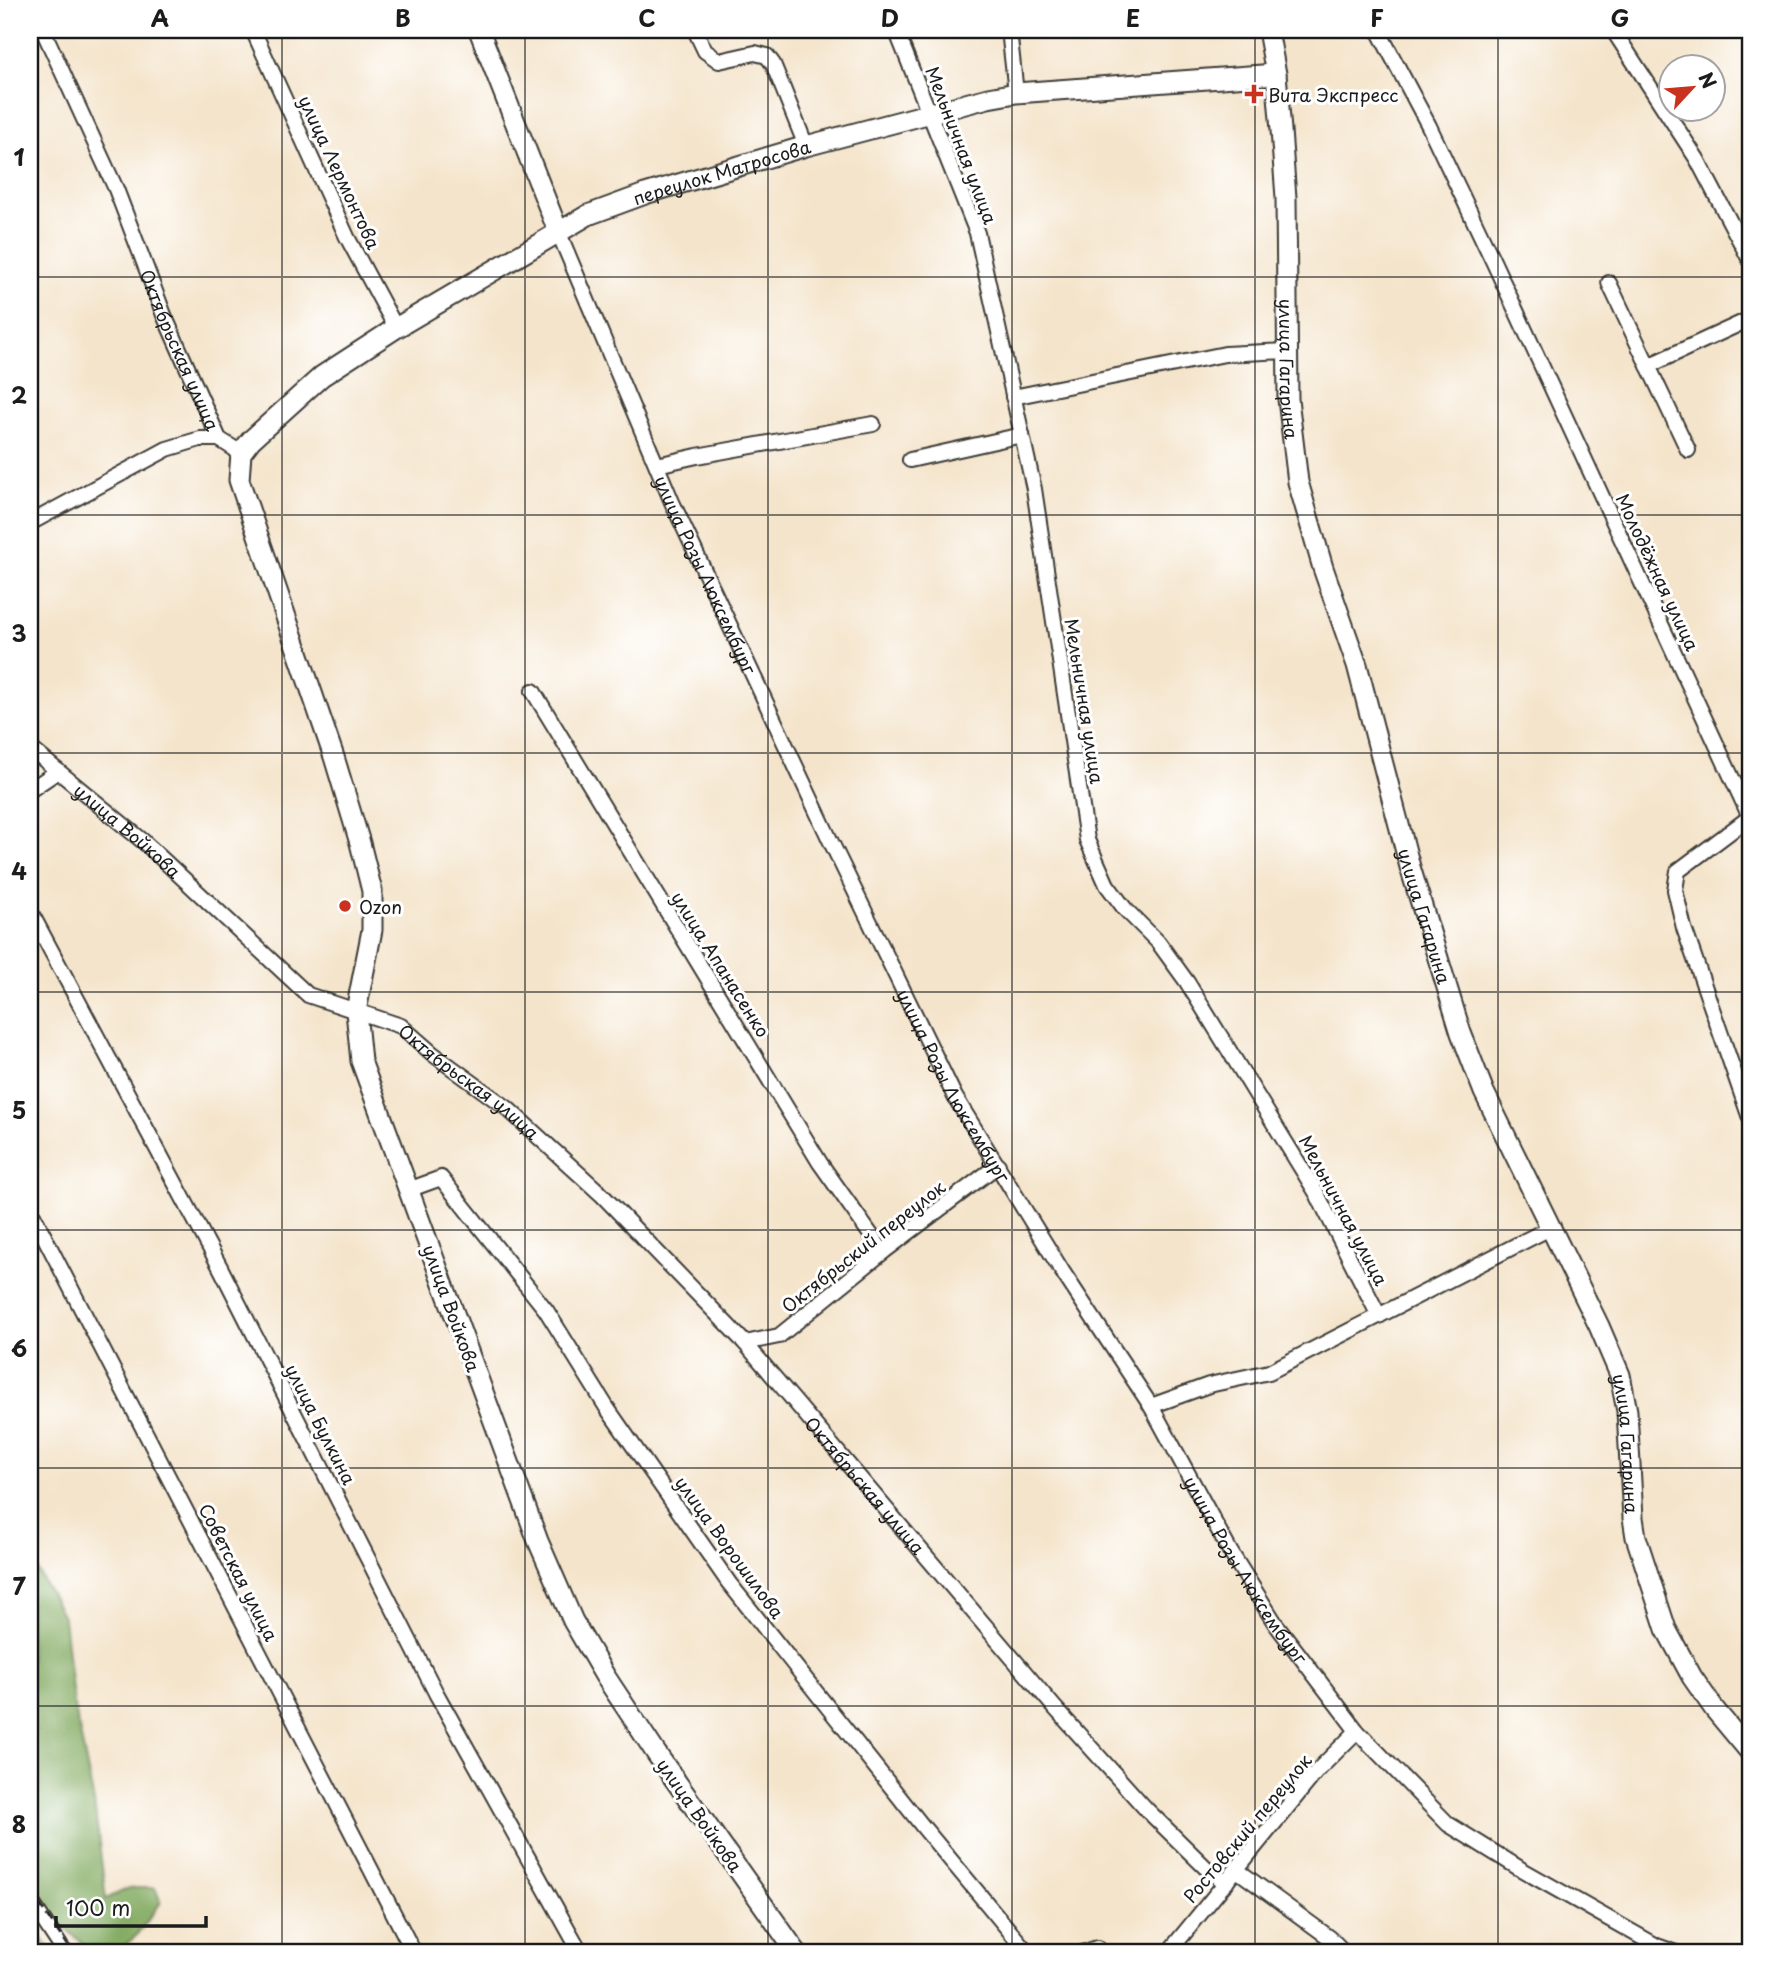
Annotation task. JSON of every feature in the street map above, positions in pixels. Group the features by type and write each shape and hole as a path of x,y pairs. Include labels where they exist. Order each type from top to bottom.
{"main road":[{"name":"улица Розы Люксембург","path":"479,30 558,231"},
{"name":"улица Гагарина","path":"1268,30 1276,74 1286,198 1289,399 1298,482 1323,568 1357,665 1410,867 1461,1032 1484,1093 1552,1227 1620,1375 1627,1411 1636,1537 1666,1629 1692,1677 1750,1752"},
{"name":"переулок Матросова","path":"242,453 260,432 323,376 396,328 588,215 646,194 806,146 1016,93 1276,74"},
{"path":"242,453 239,480 334,757 372,891 372,930 356,1012"},
{"name":"улица Войкова","path":"356,1012 361,1061 538,1541 573,1621 605,1676 656,1753 797,1953"}],"street":[{"name":"Октябрьская улица","path":"43,30 116,189 164,315 219,439 242,453"},
{"name":"улица Лермонтова","path":"253,30 346,237 396,328"},
{"path":"695,30 705,51 719,61 755,53 767,56 773,64 806,146"},
{"name":"Мельничная улица","path":"896,30 977,233 1034,488 1087,840 1107,885 1125,909 1158,942 1187,982 1302,1168 1379,1316"},
{"path":"1009,30 1016,93"},
{"name":"Молодёжная улица","path":"1378,30 1429,126 1750,817 1678,871 1675,891 1684,928 1750,1118"},
{"path":"1613,30 1697,159 1750,260"},
{"name":"улица Розы Люксембург","path":"558,231 672,502 837,854 956,1097 1062,1271 1151,1406 1231,1553 1275,1623 1357,1731 1448,1824 1519,1868 1657,1945 1677,1953"},
{"path":"1609,283 1688,450"},
{"path":"1648,366 1750,319"},
{"path":"1013,397 1225,354 1287,351"},
{"path":"657,465 873,424"},
{"path":"910,460 1022,435"},
{"path":"30,523 167,449 200,439 219,439"},
{"name":"улица Апанасенко","path":"533,691 820,1163 883,1252"},
{"name":"улица Войкова","path":"30,748 144,842 308,995 356,1012"},
{"path":"30,790 58,771"},
{"name":"улица Булкина","path":"30,911 220,1267 436,1693 581,1953"},
{"name":"Октябрьская улица","path":"356,1012 401,1026 433,1054 507,1108 601,1194 746,1343 1055,1708 1146,1809 1205,1867 1226,1883"},
{"name":"Октябрьский переулок","path":"746,1343 779,1336 883,1252 998,1165"},
{"name":"улица Ворошилова","path":"408,1190 441,1178 547,1310 607,1408 729,1583 1028,1953"},
{"name":"Советская улица","path":"30,1209 414,1953"},
{"path":"1151,1406 1209,1385 1269,1372 1552,1227"},
{"name":"Ростовский переулок","path":"1168,1953 1317,1773 1357,1731"},
{"path":"1237,1870 1330,1938 1345,1953"},
{"path":"30,1900 65,1953"},
{"path":"1082,1953 1097,1948 1103,1953"}],"green space":[{"path":"30,1482 33,1495 32,1561 64,1618 73,1699 94,1802 106,1899 129,1888 155,1888 161,1902 137,1935 115,1953 94,1953 57,1921 30,1877"},
{"path":"30,1921 53,1953 30,1953"}],"railway":[{"path":"30,1890 72,1953"}],"place":[{"name":"Вита Экспресс","path":"1254,94"},
{"name":"Ozon","path":"345,906"}]}
